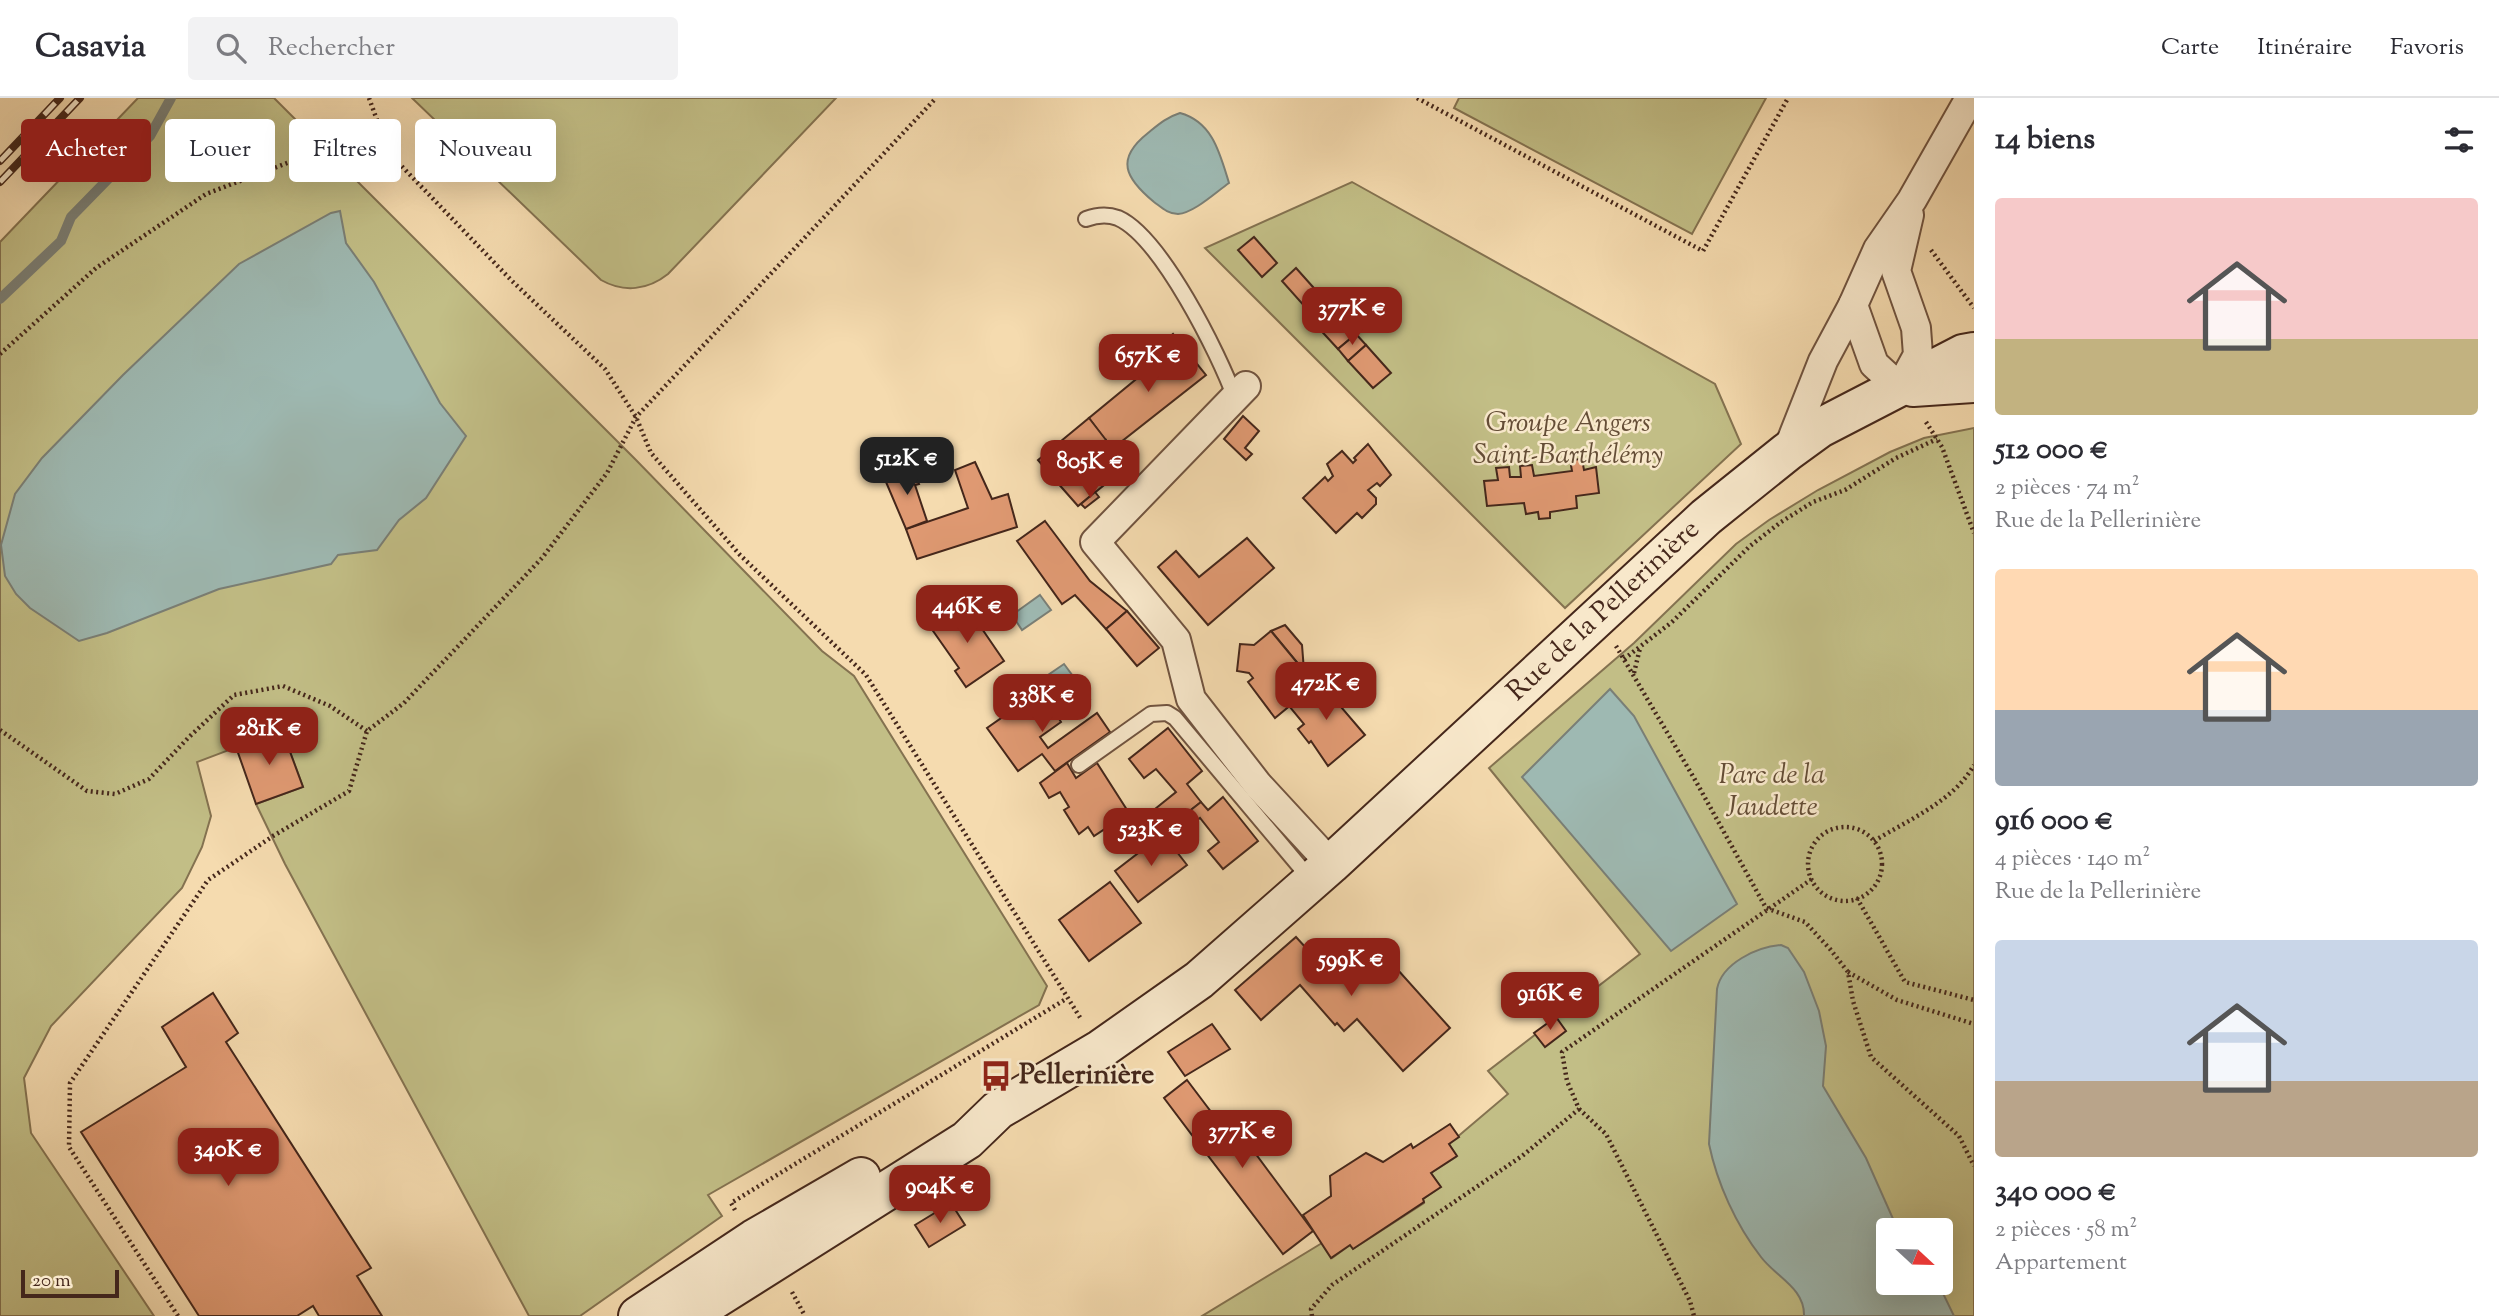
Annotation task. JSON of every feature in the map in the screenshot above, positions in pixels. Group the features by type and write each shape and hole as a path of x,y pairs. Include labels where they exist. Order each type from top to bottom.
{"street":[{"path":"1787,452 1823,361 1853,305 1878,249 1912,200 1970,98"},
{"path":"1900,388 1917,355 1916,328 1896,271 1912,200"},
{"path":"1853,305 1874,364 1900,388"},
{"path":"1916,328 1936,345 1970,363"},
{"path":"1900,388 1970,363"},
{"name":"Rue de la Pellerinière","path":"688,1316 967,1140 998,1110 1101,1049 1199,981 1321,873 1706,517 1820,428 1900,388"},
{"path":"1240,392 1095,542 1176,640 1191,699 1258,785 1321,873"},
{"name":"Rue de la Pellerinière","path":"638,1316 754,1239 956,1123 998,1110"}],"lane":[{"path":"1086,219 1096,216 1117,218 1129,225 1154,253 1178,281 1227,376 1240,392"},
{"path":"1079,765 1151,714 1167,713 1175,718 1321,873"}],"path":[{"path":"369,98 377,119"},
{"path":"178,1316 69,1147 70,1083 208,880 273,836 349,791 367,731 404,702 542,558 607,473 636,418 936,98"},
{"path":"1417,98 1703,251 1788,98"},
{"path":"0,354 96,268 206,194 289,162"},
{"path":"401,165 512,281 605,369 636,418 651,453 740,555 866,675 1066,999 1101,1049"},
{"path":"1930,248 1974,309"},
{"path":"1929,426 1937,439 1974,533"},
{"path":"1624,659 1672,622 1750,546 1781,522 1813,502 1845,490 1896,458 1937,439"},
{"path":"1615,645 1766,908 1805,922 1848,972 1896,1000 1974,1024"},
{"path":"1634,674 1641,646"},
{"path":"0,730 87,791 115,794 149,779 234,695 284,686 330,706 367,731"},
{"path":"1874,841 1953,791 1974,765"},
{"path":"1852,828 1865,832 1874,841 1882,857 1881,874 1871,890 1857,898 1843,900 1830,897 1819,890 1812,879 1809,866 1817,841 1827,832 1852,828"},
{"path":"1694,1316 1690,1301 1606,1134 1579,1109 1567,1080 1562,1052 1766,908 1812,879"},
{"path":"1857,898 1905,982 1974,1000"},
{"path":"1848,972 1853,1001 1871,1057 1959,1136 1974,1166"},
{"path":"739,1217 731,1203 1066,999"},
{"path":"1312,1316 1311,1309 1332,1285 1522,1156 1579,1109"},
{"path":"789,1288 806,1316"}],"green space":[{"path":"138,98 274,98 295,119 289,119 289,182 358,182 822,651 854,676 1047,986 1039,1005 708,1195 722,1216 580,1316 529,1316 285,864 256,804 303,787 282,730 197,762 211,816 202,847 182,888 51,1026 24,1078 31,1133 154,1316 0,1316 0,242 58,182 151,182 151,119 118,119"},
{"path":"412,98 836,98 668,274 652,284 636,288 618,287 601,280 499,182 556,182 556,119 434,119"},
{"path":"1459,98 1766,98 1692,234 1454,108"},
{"name":"Groupe Angers Saint-Barthélémy","path":"1352,182 1715,384 1741,444 1565,608 1205,248"},
{"name":"Parc de la Jaudette","path":"1974,428 1974,1316 1202,1316 1322,1243 1332,1258 1350,1245 1353,1249 1424,1203 1423,1199 1440,1187 1431,1173 1456,1157 1449,1144 1508,1094 1488,1071 1640,954 1489,768 1634,643 1736,544 1818,490 1890,452 1924,438"}],"water":[{"path":"1180,113 1191,117 1208,131 1214,140 1229,183 1198,206 1178,214 1162,208 1136,185 1128,168 1128,160 1138,142 1167,119"},
{"path":"340,211 346,243 374,282 440,403 466,436 426,498 399,520 377,550 338,555 331,564 219,589 107,633 79,641 30,608 16,594 5,576 1,545 15,494 42,458 123,375 239,264 331,213"},
{"path":"1040,595 1051,610 1022,630 1012,615"},
{"path":"1064,664 1090,699 1075,711 1048,675"},
{"path":"1610,689 1634,716 1737,904 1671,951 1522,777"},
{"path":"1781,945 1788,948 1804,972 1819,1011 1826,1046 1823,1086 1866,1158 1893,1218 1876,1218 1876,1295 1944,1295 1954,1316 1804,1316 1803,1306 1795,1290 1761,1257 1743,1231 1729,1203 1709,1144 1717,989 1720,980 1733,964 1772,946"}],"building":[{"path":"1254,237 1277,263 1262,277 1238,250"},
{"path":"1296,268 1321,296 1306,308 1282,281"},
{"path":"1331,308 1356,334 1338,349 1314,323"},
{"path":"1173,334 1206,375 1112,449 1089,418 1163,357 1159,354 1164,349 1160,345"},
{"path":"1356,334 1366,345 1348,361 1338,349"},
{"path":"1366,345 1391,373 1373,388 1348,361"},
{"path":"1243,416 1259,431 1245,448 1252,454 1246,460 1224,439"},
{"path":"1089,418 1106,440 1056,481 1038,460"},
{"path":"1106,440 1112,449 1107,453 1123,470 1078,506 1056,481"},
{"path":"1368,444 1391,475 1380,486 1377,483 1368,490 1376,498 1376,504 1362,518 1357,513 1336,533 1303,498 1325,477 1328,481 1333,476 1327,464 1342,451 1353,463 1356,460 1354,458"},
{"path":"1582,459 1584,470 1596,467 1599,493 1576,496 1577,508 1550,512 1550,518 1539,519 1538,512 1526,514 1524,503 1487,506 1484,481 1498,480 1496,468 1509,467 1510,477 1521,477 1520,466 1532,465 1534,476 1572,471 1570,460"},
{"path":"975,462 992,499 1008,494 1017,527 917,559 906,529 968,508 955,470"},
{"path":"910,463 919,484 915,485 927,521 906,529 886,482"},
{"path":"1095,492 1099,497 1085,508 1081,504"},
{"path":"1045,521 1090,581 1127,611 1106,629 1075,595 1062,604 1017,541"},
{"path":"1247,538 1274,568 1208,625 1158,567 1176,551 1199,577"},
{"path":"965,604 1004,661 966,687 955,671 959,668 931,628"},
{"path":"1127,611 1159,648 1137,666 1106,629"},
{"path":"1285,625 1302,645 1304,671 1271,631"},
{"path":"1271,631 1304,671 1310,666 1321,680 1275,718 1248,682 1253,678 1249,673 1237,671 1240,644 1254,645"},
{"path":"1324,677 1340,696 1335,700 1365,735 1328,766 1311,741 1309,743 1298,729 1304,724 1289,706"},
{"path":"1041,690 1061,722 1040,737 1048,748 1097,713 1110,732 1055,771 1042,754 1018,771 987,728"},
{"path":"1168,728 1202,771 1187,784 1201,802 1173,824 1155,809 1176,792 1156,769 1144,778 1129,759"},
{"path":"282,730 303,787 256,804 236,747"},
{"path":"1067,763 1076,778 1097,763 1129,813 1094,836 1088,827 1079,834 1064,810 1069,807 1060,792 1049,798 1040,783"},
{"path":"1223,797 1258,841 1223,869 1208,851 1219,842 1200,818 1179,834 1173,824 1201,802 1208,810"},
{"path":"1163,834 1187,865 1138,902 1115,871"},
{"path":"1110,882 1141,923 1089,961 1059,920"},
{"path":"1296,937 1328,972 1352,950 1365,964 1380,950 1450,1028 1403,1071 1357,1019 1344,1031 1337,1023 1335,1025 1300,985 1261,1020 1235,990"},
{"path":"213,993 238,1033 226,1042 371,1268 357,1276 382,1316 319,1316 313,1306 297,1316 199,1316 81,1132 186,1067 162,1027"},
{"path":"1556,1017 1566,1031 1545,1047 1534,1033"},
{"path":"1212,1024 1230,1049 1185,1076 1168,1052"},
{"path":"1187,1080 1221,1125 1214,1130 1220,1137 1235,1126 1313,1231 1283,1254 1203,1149 1207,1147 1202,1140 1198,1143 1164,1098"},
{"path":"1450,1124 1459,1137 1449,1144 1457,1156 1431,1173 1441,1187 1423,1199 1424,1202 1353,1249 1350,1245 1331,1258 1303,1215 1331,1196 1330,1176 1366,1153 1383,1162 1411,1144 1413,1148"},
{"path":"951,1203 965,1225 929,1247 915,1225"}],"waterway":[{"path":"0,299 61,241 71,217 150,136 171,98"}],"railway":[{"path":"0,161 60,98"},
{"path":"0,182 80,98"}],"place":[{"name":"Pellerinière","path":"996,1076"}]}
